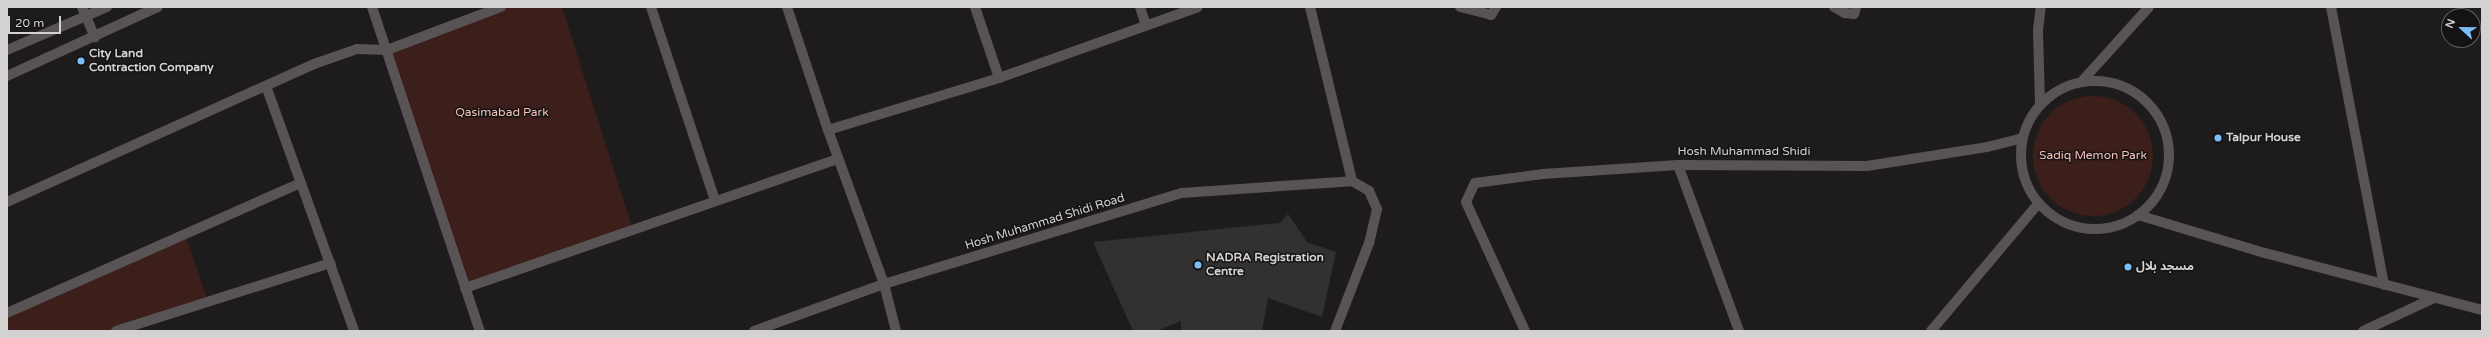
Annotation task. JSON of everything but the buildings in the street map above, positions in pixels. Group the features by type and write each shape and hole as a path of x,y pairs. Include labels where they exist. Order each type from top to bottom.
{"street":[{"path":"82,7 95,37"},
{"path":"7,50 107,7"},
{"path":"7,76 158,7"},
{"path":"372,7 480,331"},
{"path":"7,202 314,64 357,49 387,50 501,7"},
{"path":"651,7 715,201"},
{"path":"787,7 828,130 884,284 896,331"},
{"path":"975,7 999,78"},
{"path":"1140,7 1146,25"},
{"path":"828,130 999,78 1198,7"},
{"path":"1310,7 1352,181 1369,191 1377,209 1369,243 1334,331"},
{"path":"1460,7 1491,15 1496,7"},
{"path":"1834,7 1845,13 1854,14 1856,7"},
{"path":"2040,103 2038,30 2041,7"},
{"path":"2083,80 2149,7"},
{"path":"2330,7 2384,285"},
{"path":"2083,80 2108,81 2132,89 2151,105 2164,126 2169,150 2166,175 2156,198 2138,215 2122,224 2104,229 2086,229 2068,224 2052,216 2038,204 2026,184 2022,169 2022,138 2029,120 2040,103 2060,88 2083,80"},
{"path":"266,86 354,331"},
{"name":"Hosh Muhammad Shidi","path":"1525,331 1466,202 1475,183 1543,174 1678,165 1867,166 1988,147 2022,138"},
{"path":"466,288 838,158"},
{"path":"1678,165 1740,331"},
{"name":"Hosh Muhammad Shidi Road","path":"754,331 884,284 1182,193 1352,181"},
{"path":"7,313 301,183"},
{"path":"1931,331 2038,204"},
{"path":"2138,215 2384,285 2482,310"},
{"path":"116,331 330,263"},
{"path":"2363,331 2434,298"}],"green space":[{"name":"Qasimabad Park","path":"501,7 562,7 633,230 465,288 387,50"},
{"name":"Sadiq Memon Park","path":"2093,96 2105,97 2116,101 2126,106 2135,114 2143,123 2148,133 2152,144 2152,168 2148,179 2143,189 2135,198 2126,206 2116,211 2105,215 2093,216 2081,215 2070,211 2060,206 2051,198 2043,189 2038,179 2034,168 2033,156 2034,144 2038,133 2043,123 2051,114 2060,106 2070,101 2081,97"},
{"path":"185,234 208,302 116,331 7,331 7,313"}],"place":[{"name":"City Land Contraction Company","path":"81,61"},
{"name":"Talpur House","path":"2218,138"},
{"name":"NADRA Registration Centre","path":"1198,265"},
{"name":"مسجد بلال","path":"2128,267"}]}
